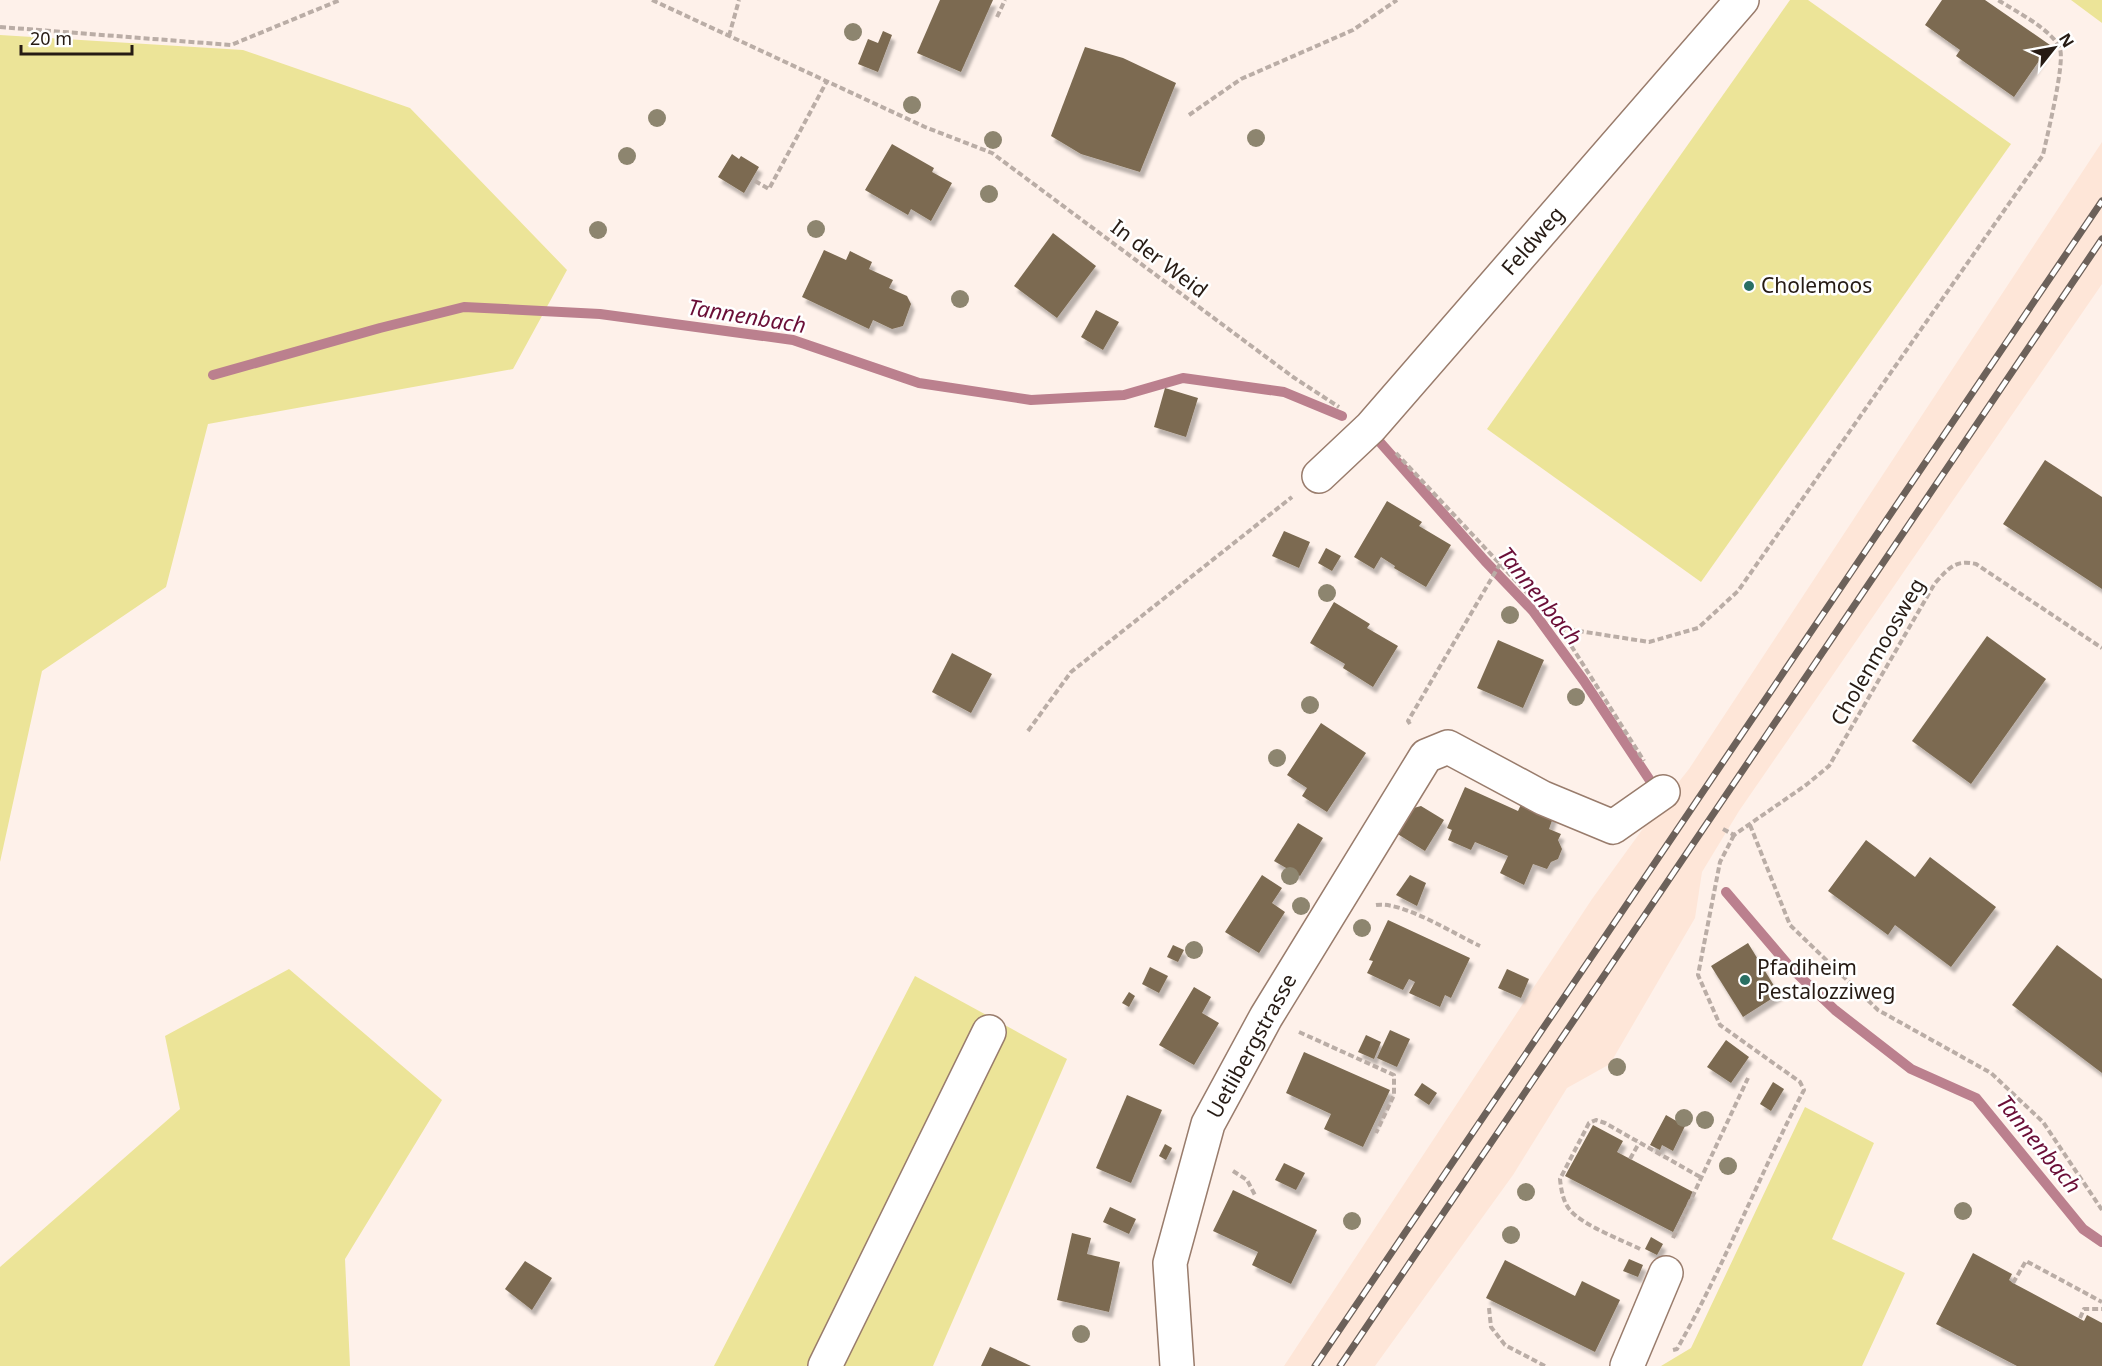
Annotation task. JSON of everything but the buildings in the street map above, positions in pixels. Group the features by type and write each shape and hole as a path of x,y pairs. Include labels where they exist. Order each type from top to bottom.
{"street":[{"name":"Feldweg","path":"1318,476 1371,427 1742,0"},
{"path":"1426,756 1448,747 1543,798 1612,827 1663,792"},
{"name":"Uetlibergstrasse","path":"1177,1366 1170,1263 1208,1124 1266,1017 1426,756"},
{"path":"825,1366 989,1032"},
{"path":"1627,1366 1665,1267"}],"path":[{"path":"0,27 231,45 340,0"},
{"name":"In der Weid","path":"652,0 925,127 992,153 1293,377 1371,427 1560,628 1663,792"},
{"path":"729,36 739,0"},
{"path":"997,17 1005,0"},
{"path":"1189,115 1241,79 1353,30 1398,0"},
{"path":"1560,628 1649,642 1698,628 1738,591 2043,155 2060,73 2060,50 2047,32 1998,0"},
{"path":"755,181 769,189 827,81"},
{"path":"1028,731 1071,672 1318,476"},
{"name":"Cholenmoosweg","path":"1734,835 1806,785 1829,766 1935,583 1949,568 1960,563 1976,564 2102,648"},
{"path":"1426,756 1408,721 1500,564"},
{"path":"1750,825 1790,925 1878,1010 1991,1073 2043,1122 2102,1210"},
{"path":"1668,1352 1677,1348 1703,1303 1785,1124 1804,1090 1800,1082 1720,1025 1698,975 1720,862 1734,835 1724,829"},
{"path":"1329,914 1347,926 1378,904 1392,905 1480,946"},
{"path":"1266,1017 1394,1075 1394,1095 1376,1133"},
{"path":"1701,1178 1596,1120 1589,1123 1560,1179 1561,1189 1569,1210 1580,1220 1665,1267 1701,1178 1748,1078"},
{"path":"1630,1159 1639,1143"},
{"path":"2013,1283 2026,1261 2102,1302"},
{"path":"1490,1308 1491,1327 1505,1345 1545,1366"},
{"path":"2080,1318 2084,1310 2102,1309"}],"shaded area":[{"name":"Cholemoos","path":"1790,0 1808,0 2011,144 1701,582 1487,429"},
{"path":"2071,0 2102,0 2102,23"},
{"path":"0,35 243,50 410,108 567,270 513,369 208,424 166,587 42,671 0,862"},
{"path":"2102,142 2102,284 1739,811 1702,872 1695,918 1610,1064 1567,1088 1513,1175 1375,1366 1284,1366 1592,899 1689,769"},
{"path":"289,969 442,1100 345,1259 350,1366 0,1366 0,1267 180,1109 165,1036"},
{"path":"915,976 1067,1059 933,1366 714,1366"},
{"path":"1805,1107 1874,1143 1832,1239 1905,1273 1862,1366 1661,1366 1691,1348"}],"waterway":[{"name":"Tannenbach","path":"213,375 464,307 600,314 793,340 919,383 1031,400 1124,395 1183,378 1284,392 1342,416"},
{"name":"Tannenbach","path":"1378,440 1485,561 1533,611 1584,681 1655,788"},
{"name":"Tannenbach","path":"1726,892 1790,967 1835,1010 1911,1069 1976,1098 2083,1229 2102,1242"}],"railway":[{"path":"1315,1366 2102,201"},
{"path":"1340,1366 2102,239"}],"place":[{"name":"Cholemoos","path":"1749,286"},
{"name":"Pfadiheim Pestalozziweg","path":"1745,980"}]}
